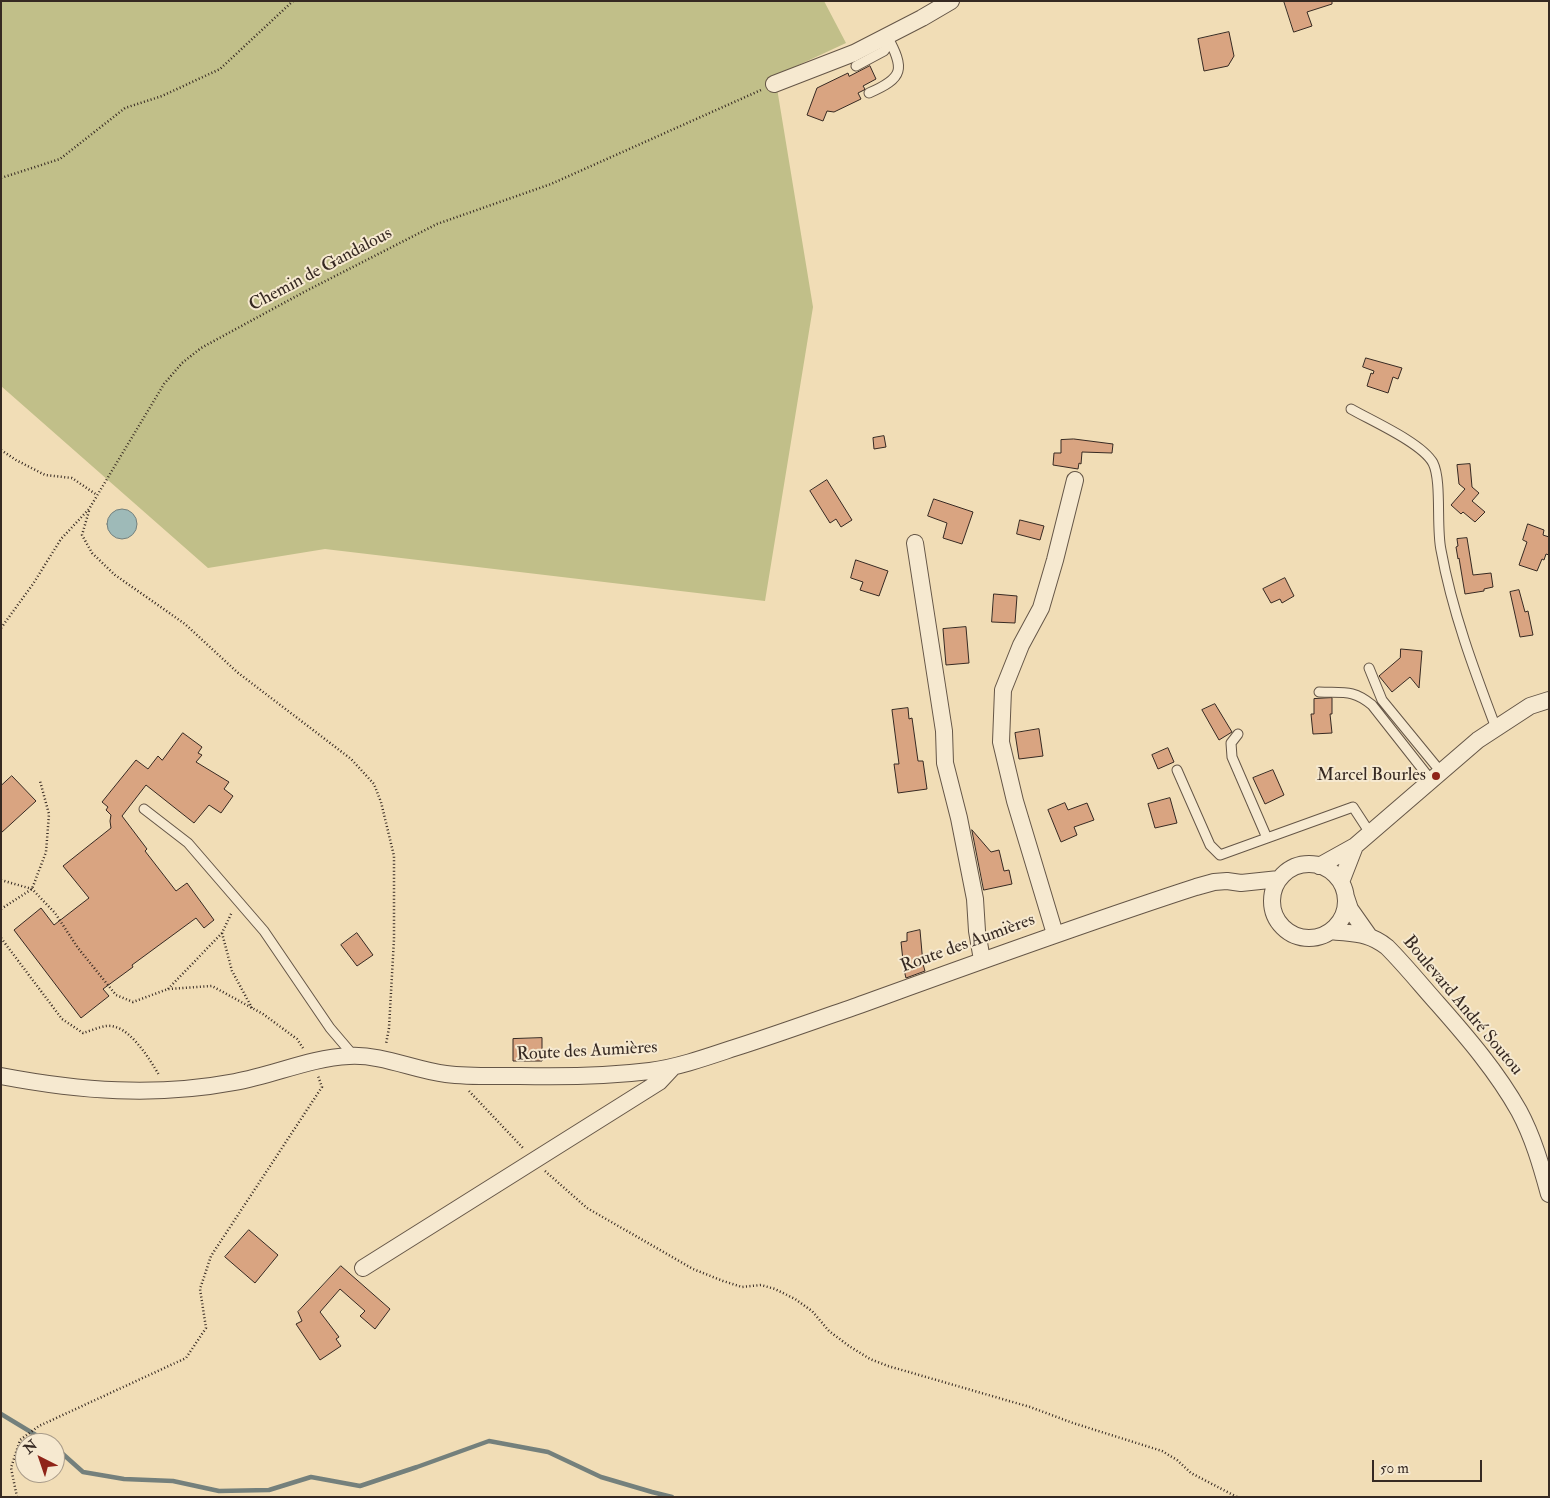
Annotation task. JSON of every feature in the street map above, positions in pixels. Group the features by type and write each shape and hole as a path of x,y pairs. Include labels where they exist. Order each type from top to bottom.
{"street":[{"path":"774,84 889,39 951,1"},
{"path":"1055,934 1015,802 1001,742 1003,690 1020,645 1040,608 1055,560 1075,480"},
{"path":"915,543 944,732 945,763 959,818 975,899 977,931 982,960"},
{"path":"1319,866 1355,846 1478,740 1530,706 1549,700"},
{"path":"1343,889 1355,846"},
{"path":"1308,864 1319,866 1328,869 1335,875 1343,889 1346,906 1343,915 1331,931 1320,937 1295,936 1284,929 1276,920 1272,908 1274,888 1287,871 1297,866 1308,864"},
{"name":"Route des Aumières","path":"1,1076 67,1087 100,1090 168,1091 204,1088 239,1082 313,1061 353,1055 382,1059 448,1074 553,1077 650,1071 705,1058 786,1032 1055,934 1196,887 1214,882 1241,883 1279,879"},
{"path":"1241,883 1258,894 1272,908"},
{"name":"Boulevard André Soutou","path":"1343,889 1350,909 1369,936"},
{"name":"Boulevard André Soutou","path":"1331,931 1378,939 1395,955 1458,1027 1497,1076 1519,1112 1541,1164 1549,1194"},
{"path":"363,1268 659,1082 673,1067"}],"lane":[{"path":"856,66 884,52 889,39"},
{"path":"869,94 884,87 896,76 899,69 889,39"},
{"path":"1351,409 1423,451 1433,464 1437,478 1440,548 1448,584 1476,674 1496,728"},
{"path":"1369,668 1382,700 1436,776"},
{"path":"1319,692 1352,693 1364,698 1436,776"},
{"path":"1238,734 1231,743 1232,757 1267,838"},
{"path":"1177,770 1210,845 1220,855 1353,806 1370,832"},
{"path":"144,809 188,843 264,931 330,1028 353,1055"}],"path":[{"path":"1,178 60,159 125,108 162,96 220,69 293,1"},
{"name":"Chemin de Gandalous","path":"1,628 33,584 61,539 89,509 164,384 182,363 201,348 304,292 437,224 551,184 774,84"},
{"path":"1,450 45,475 72,478 97,495"},
{"path":"89,509 82,535 92,553 115,575 185,624 237,672 351,759 374,784 381,802 394,856 394,949 389,1028 382,1059"},
{"path":"1,909 32,888 46,852 48,814 40,782"},
{"path":"1,880 32,888 55,913 78,948 116,994 133,1002 168,989 212,986 263,1014 297,1039 313,1061 322,1088 211,1256 200,1289 206,1328 186,1358 39,1426 20,1440 10,1468 17,1497"},
{"path":"168,989 222,933 237,901"},
{"path":"222,933 232,971 252,1008"},
{"path":"1,938 62,1019 83,1033 107,1026 121,1028 146,1053 168,1091"},
{"path":"448,1074 472,1093 533,1160 587,1208 693,1269 723,1281 742,1286 761,1285 776,1289 795,1298 812,1312 829,1331 870,1359 888,1366 1030,1407 1073,1424 1162,1451 1177,1460 1191,1473 1237,1497"}],"shaded area":[{"path":"1,1 824,1 846,43 775,76 813,307 765,601 325,549 208,568 1,386"}],"water":[{"path":"122,509 133,513 137,524 133,535 122,539 111,535 107,524 111,513"}],"building":[{"path":"1284,1 1332,1 1332,4 1307,12 1312,26 1294,32"},
{"path":"1229,32 1234,56 1228,66 1204,71 1198,39"},
{"path":"870,66 876,79 863,86 865,89 858,93 861,99 834,112 827,111 823,121 807,115 817,88 848,73 849,76"},
{"path":"1366,358 1402,368 1398,379 1393,377 1388,393 1367,386 1371,373 1373,374 1374,371 1363,367"},
{"path":"884,436 886,447 874,449 873,438"},
{"path":"1074,439 1113,444 1112,453 1082,452 1081,464 1079,463 1078,469 1053,465 1054,453 1061,453 1061,440"},
{"path":"1470,464 1472,487 1479,493 1472,501 1485,512 1475,522 1463,512 1461,514 1451,505 1465,489 1459,484 1457,465"},
{"path":"827,480 852,520 841,527 836,519 830,523 810,491"},
{"path":"934,499 973,512 962,544 943,538 947,523 928,516"},
{"path":"1020,520 1044,526 1040,540 1017,534"},
{"path":"1528,524 1544,530 1543,535 1549,537 1549,555 1546,554 1544,560 1542,559 1537,571 1519,565 1527,542 1523,540"},
{"path":"1467,538 1473,575 1491,573 1493,587 1484,589 1484,591 1465,594 1456,547 1458,546 1457,539"},
{"path":"856,560 888,571 879,596 860,590 863,582 851,578"},
{"path":"1285,578 1294,596 1282,603 1280,599 1271,603 1263,589"},
{"path":"1519,590 1525,612 1528,611 1533,635 1520,637 1510,592"},
{"path":"994,594 1017,596 1015,623 992,622"},
{"path":"966,627 969,663 946,665 943,629"},
{"path":"1401,649 1422,651 1419,688 1410,677 1392,692 1379,676 1400,658"},
{"path":"1332,698 1332,714 1330,714 1332,733 1313,734 1311,714 1314,714 1314,699"},
{"path":"1215,704 1232,732 1219,740 1202,710"},
{"path":"908,708 909,719 912,718 918,761 923,761 927,789 898,793 894,764 899,764 892,710"},
{"path":"1039,729 1043,756 1019,759 1015,733"},
{"path":"183,733 202,747 198,753 202,755 196,762 229,782 224,789 233,796 221,813 209,805 194,823 146,785 122,816 147,849 145,851 176,891 187,883 214,920 204,928 196,918 132,965 133,967 103,989 109,996 81,1018 14,930 41,908 54,925 89,898 63,866 111,828 111,815 106,810 108,807 102,802 136,760 148,769 158,756 162,760"},
{"path":"1168,748 1174,762 1158,769 1152,755"},
{"path":"1273,770 1284,795 1265,804 1253,778"},
{"path":"12,776 36,801 1,833 1,786"},
{"path":"1170,798 1177,823 1155,828 1148,804"},
{"path":"1065,803 1068,810 1087,803 1094,820 1074,827 1077,835 1061,842 1048,810"},
{"path":"972,830 991,852 999,850 1004,871 1009,870 1012,884 984,890"},
{"path":"920,930 925,971 906,978 901,942 907,941 907,933"},
{"path":"357,933 373,955 357,966 341,945"},
{"path":"542,1038 542,1061 513,1061 513,1039"},
{"path":"249,1230 278,1255 255,1283 225,1257"},
{"path":"341,1266 390,1309 375,1329 360,1316 365,1311 340,1289 320,1312 339,1337 336,1339 341,1346 320,1360 296,1324 302,1321 298,1312"}],"waterway":[{"path":"1,1414 32,1433"},
{"path":"65,1456 83,1472 124,1479 173,1481 219,1491 269,1490 311,1477 360,1486 489,1441 548,1452 601,1477 672,1497"}],"place":[{"name":"Marcel Bourles","path":"1436,776"}]}
